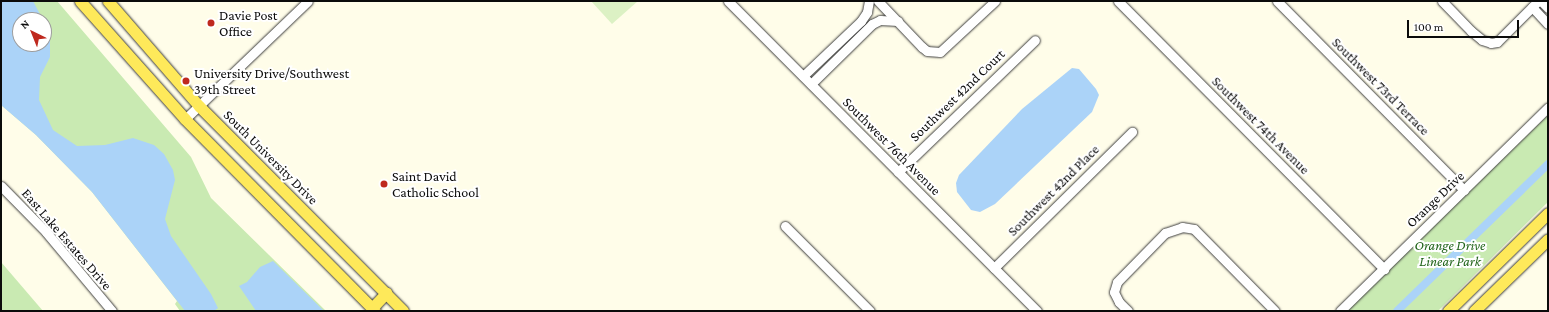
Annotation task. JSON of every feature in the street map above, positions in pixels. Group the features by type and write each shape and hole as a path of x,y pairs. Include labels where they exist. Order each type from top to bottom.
{"main road":[{"path":"80,1 185,119 373,309 386,294"},
{"name":"South University Drive","path":"108,1 199,106 403,311"},
{"path":"1448,311 1548,213"},
{"path":"1474,311 1548,239"}],"street":[{"path":"185,119 308,1"},
{"name":"Southwest 76th Avenue","path":"728,1 1037,311"},
{"path":"803,76 864,17 869,1"},
{"path":"878,1 927,51 940,52 996,1"},
{"name":"Southwest 74th Avenue","path":"1118,1 1384,269"},
{"name":"Southwest 73rd Terrace","path":"1277,1 1464,190"},
{"path":"1442,1 1482,40 1497,42 1537,3"},
{"path":"1537,3 1548,8"},
{"path":"1537,3 1548,24"},
{"path":"811,84 872,24 880,20 898,21"},
{"name":"Southwest 42nd Court","path":"898,172 1034,40"},
{"name":"Orange Drive","path":"1340,311 1548,107"},
{"name":"Southwest 42nd Place","path":"994,268 1132,132"},
{"name":"East Lake Estates Drive","path":"1,186 46,232 112,311"},
{"path":"786,226 870,311"},
{"path":"1128,311 1119,302 1114,292 1117,282 1165,234 1182,226 1194,229 1275,311"}],"green space":[{"path":"1,1 57,1 191,157 211,198 326,311 180,311 175,304 177,301 92,192 36,135 1,105"},
{"path":"591,1 638,1 612,24"},
{"name":"Orange Drive Linear Park","path":"1548,115 1548,202 1438,311 1346,311"},
{"path":"1,262 43,311 1,311"}],"water":[{"path":"1,1 33,1 39,12 12,12 12,52 50,52 50,57 40,77 39,100 53,130 77,146 105,145 133,138 154,145 164,154 173,170 175,180 165,219 171,236 211,294 218,308 214,311 185,311 92,192 36,135 1,105"},
{"path":"1072,68 1079,69 1096,89 1099,95 1092,112 995,204 980,212 971,210 957,192 956,183 959,175 1022,109"},
{"path":"273,261 324,311 256,311 239,286 247,282 260,267"}],"waterway":[{"path":"1397,311 1548,164"}],"place":[{"name":"Davie Post Office","path":"211,23"},
{"name":"University Drive/Southwest 39th Street","path":"186,81"},
{"name":"Saint David Catholic School","path":"384,184"}]}
